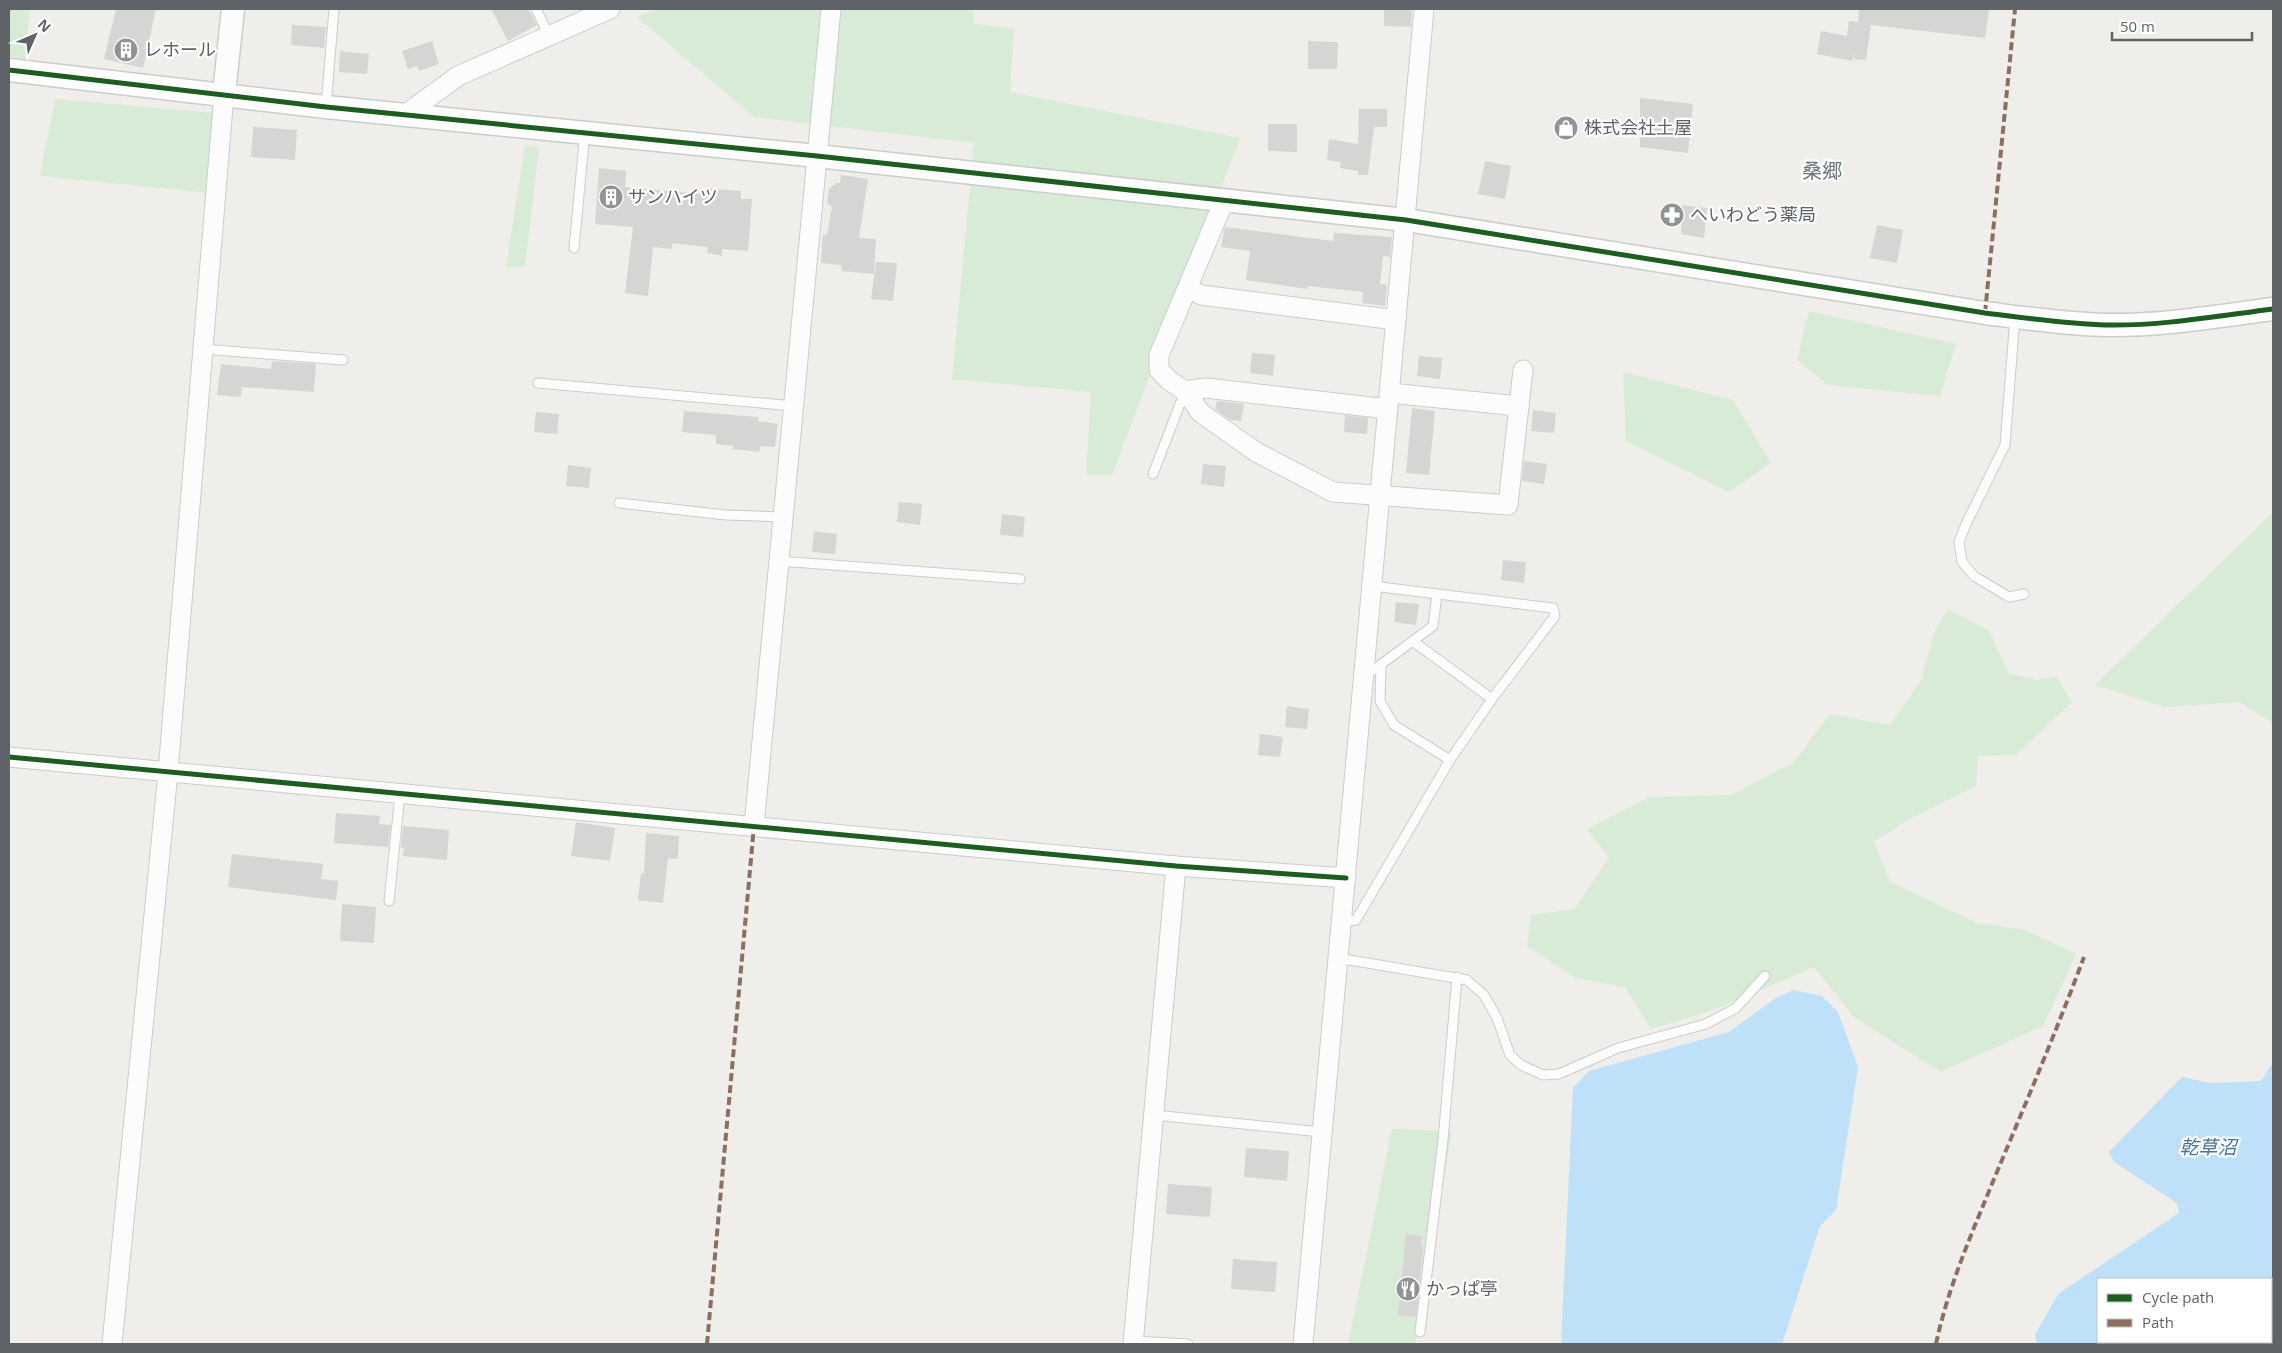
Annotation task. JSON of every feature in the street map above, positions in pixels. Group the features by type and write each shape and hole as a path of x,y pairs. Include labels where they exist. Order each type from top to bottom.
{"street":[{"path":"112,1344 168,772 224,94 233,9"},
{"path":"406,114 458,76 610,9"},
{"path":"754,826 831,9"},
{"path":"1303,1344 1424,9"},
{"path":"9,70 326,107 817,156 1406,220 2015,316 2107,325 2162,323 2273,309"},
{"path":"1224,201 1159,355 1159,370 1170,381 1185,390 1201,413 1256,452 1332,492 1508,505 1523,370"},
{"path":"1188,288 1201,295 1396,320"},
{"path":"1185,390 1206,388 1389,401 1519,406"},
{"path":"9,757 1176,866 1346,878"},
{"path":"1134,1343 1176,866"}],"lane":[{"path":"326,107 334,9"},
{"path":"536,9 549,36"},
{"path":"574,248 585,132"},
{"path":"2015,316 2006,445 1966,524 1959,542 1962,562 1974,576 2010,597 2024,594"},
{"path":"203,349 343,360"},
{"path":"538,383 794,406"},
{"path":"1153,474 1185,390"},
{"path":"619,503 726,515 783,517"},
{"path":"779,561 1020,579"},
{"path":"1342,922 1356,920 1450,760 1555,616 1553,608 1372,586"},
{"path":"1364,677 1414,642 1433,626 1436,594"},
{"path":"1414,642 1492,700"},
{"path":"1381,665 1380,701 1394,725 1450,760"},
{"path":"389,901 400,794"},
{"path":"1338,958 1467,980 1484,995 1497,1018 1510,1055 1521,1066 1543,1075 1559,1074 1618,1048 1706,1024 1736,1008 1765,976"},
{"path":"1420,1332 1443,1140 1457,977"},
{"path":"1154,1115 1321,1132"},
{"path":"1134,1343 1188,1344"}],"green space":[{"path":"9,9 30,9 25,59 9,56"},
{"path":"656,9 973,9 974,24 1014,28 1010,92 1240,138 1112,475 1086,474 1091,392 952,379 974,143 754,117 637,17"},
{"path":"55,99 213,113 210,193 40,176"},
{"path":"525,145 539,148 525,267 506,267"},
{"path":"1809,311 1956,344 1940,396 1828,385 1797,360"},
{"path":"1623,372 1733,400 1771,463 1729,492 1626,441"},
{"path":"2273,512 2273,723 2239,702 2164,707 2095,685"},
{"path":"1948,609 1989,631 2009,674 2037,680 2056,676 2072,702 2016,755 1978,756 1976,786 1906,821 1874,842 1890,882 1977,923 2025,930 2076,954 2043,1026 1941,1072 1855,1018 1814,967 1711,1011 1651,1029 1625,987 1575,978 1527,946 1531,915 1575,909 1609,858 1587,829 1649,797 1731,795 1794,762 1830,714 1890,725 1921,680 1935,630"},
{"path":"1392,1129 1452,1131 1415,1344 1348,1344"}],"water":[{"path":"1793,990 1822,996 1838,1012 1858,1067 1836,1210 1820,1226 1782,1344 1561,1344 1573,1088 1589,1071 1729,1032 1776,998"},
{"name":"乾草沼","path":"2273,1062 2273,1335 2272,1278 2097,1278 2097,1343 2258,1343 2037,1344 2035,1335 2058,1294 2179,1213 2177,1203 2114,1162 2109,1152 2182,1077 2210,1083 2261,1081"}],"building":[{"path":"116,9 156,9 143,68 104,59"},
{"path":"491,9 528,9 537,25 508,41"},
{"path":"1384,9 1412,9 1411,27 1384,26"},
{"path":"1859,9 1989,9 1985,38 1871,25 1866,60 1854,59 1854,53 1852,61 1817,54 1821,31 1847,36 1849,21 1858,22"},
{"path":"292,25 326,27 324,48 291,45"},
{"path":"432,41 439,64 419,71 417,66 408,69 402,51"},
{"path":"1308,41 1338,42 1337,69 1308,69"},
{"path":"340,51 369,54 367,74 339,72"},
{"path":"1640,98 1693,104 1688,153 1640,147"},
{"path":"1359,109 1387,109 1387,127 1374,127 1368,175 1358,175 1358,171 1340,168 1341,162 1327,160 1329,139 1358,144"},
{"path":"1268,124 1297,124 1297,152 1268,151"},
{"path":"253,127 297,130 295,160 251,157"},
{"path":"1485,161 1511,166 1505,199 1478,194"},
{"path":"599,168 626,171 625,187 703,194 704,188 741,191 741,199 752,199 748,251 722,249 722,256 707,253 708,247 672,243 672,249 653,247 648,296 625,293 633,227 595,224"},
{"path":"841,175 868,179 859,238 876,239 874,274 842,271 841,265 821,263 823,234 827,235 832,207 827,203 829,188 832,185 835,186 835,183 840,183"},
{"path":"1682,205 1707,208 1704,238 1681,234"},
{"path":"1877,225 1903,230 1897,263 1870,258"},
{"path":"1225,227 1333,241 1334,233 1392,237 1390,257 1383,256 1380,284 1387,285 1385,306 1362,303 1363,292 1308,286 1308,289 1246,280 1250,251 1221,247"},
{"path":"876,262 897,263 893,301 871,299"},
{"path":"1252,353 1275,355 1273,376 1250,373"},
{"path":"1419,356 1442,358 1440,379 1417,376"},
{"path":"272,361 316,364 314,392 242,387 241,397 217,395 221,364 271,369"},
{"path":"1217,401 1244,404 1241,421 1230,420 1215,409"},
{"path":"1412,408 1435,411 1429,475 1406,473"},
{"path":"1533,410 1556,413 1554,433 1531,431"},
{"path":"684,411 758,417 758,421 778,424 775,447 760,446 759,452 733,449 733,446 716,444 716,435 682,432"},
{"path":"536,412 559,414 557,434 534,432"},
{"path":"1345,415 1368,418 1367,434 1344,432"},
{"path":"1524,461 1547,464 1544,484 1522,481"},
{"path":"1203,464 1226,466 1224,487 1201,484"},
{"path":"568,465 591,468 589,488 566,486"},
{"path":"899,502 922,504 920,525 897,522"},
{"path":"1002,514 1025,517 1023,537 1000,535"},
{"path":"814,531 837,534 835,554 812,552"},
{"path":"1503,560 1526,562 1524,583 1501,580"},
{"path":"1396,602 1419,604 1416,625 1394,622"},
{"path":"1287,706 1309,709 1307,729 1285,727"},
{"path":"1260,734 1283,737 1280,757 1258,755"},
{"path":"336,813 380,816 379,824 391,825 388,847 334,843"},
{"path":"576,822 615,828 610,861 571,856"},
{"path":"403,826 449,830 447,860 403,856 404,848 401,848"},
{"path":"646,833 679,836 678,859 668,858 663,903 638,900 641,873 644,873"},
{"path":"232,854 323,864 321,879 338,881 336,900 228,887"},
{"path":"342,904 376,907 374,943 340,941"},
{"path":"1246,1148 1289,1151 1287,1181 1244,1177"},
{"path":"1168,1184 1212,1187 1210,1217 1166,1214"},
{"path":"1406,1234 1422,1236 1421,1246 1423,1246 1416,1317 1398,1315"},
{"path":"1233,1259 1277,1262 1275,1292 1231,1289"}],"marked path":[{"path":"1985,313 2015,9"},
{"path":"707,1344 754,826"},
{"path":"1936,1344 1961,1260 2084,957"}],"cycle path":[{"path":"9,70 326,107 817,156 1406,220 1985,313 2045,320 2106,325 2148,324 2273,309"},
{"path":"9,757 1176,866 1346,878"}],"place":[{"name":"レホール","path":"126,50"},
{"name":"株式会社土屋","path":"1566,128"},
{"name":"サンハイツ","path":"611,197"},
{"name":"へいわどう薬局","path":"1672,215"},
{"name":"かっぱ亭","path":"1408,1289"}],"district":[{"name":"桑郷","path":"1822,171"}]}
